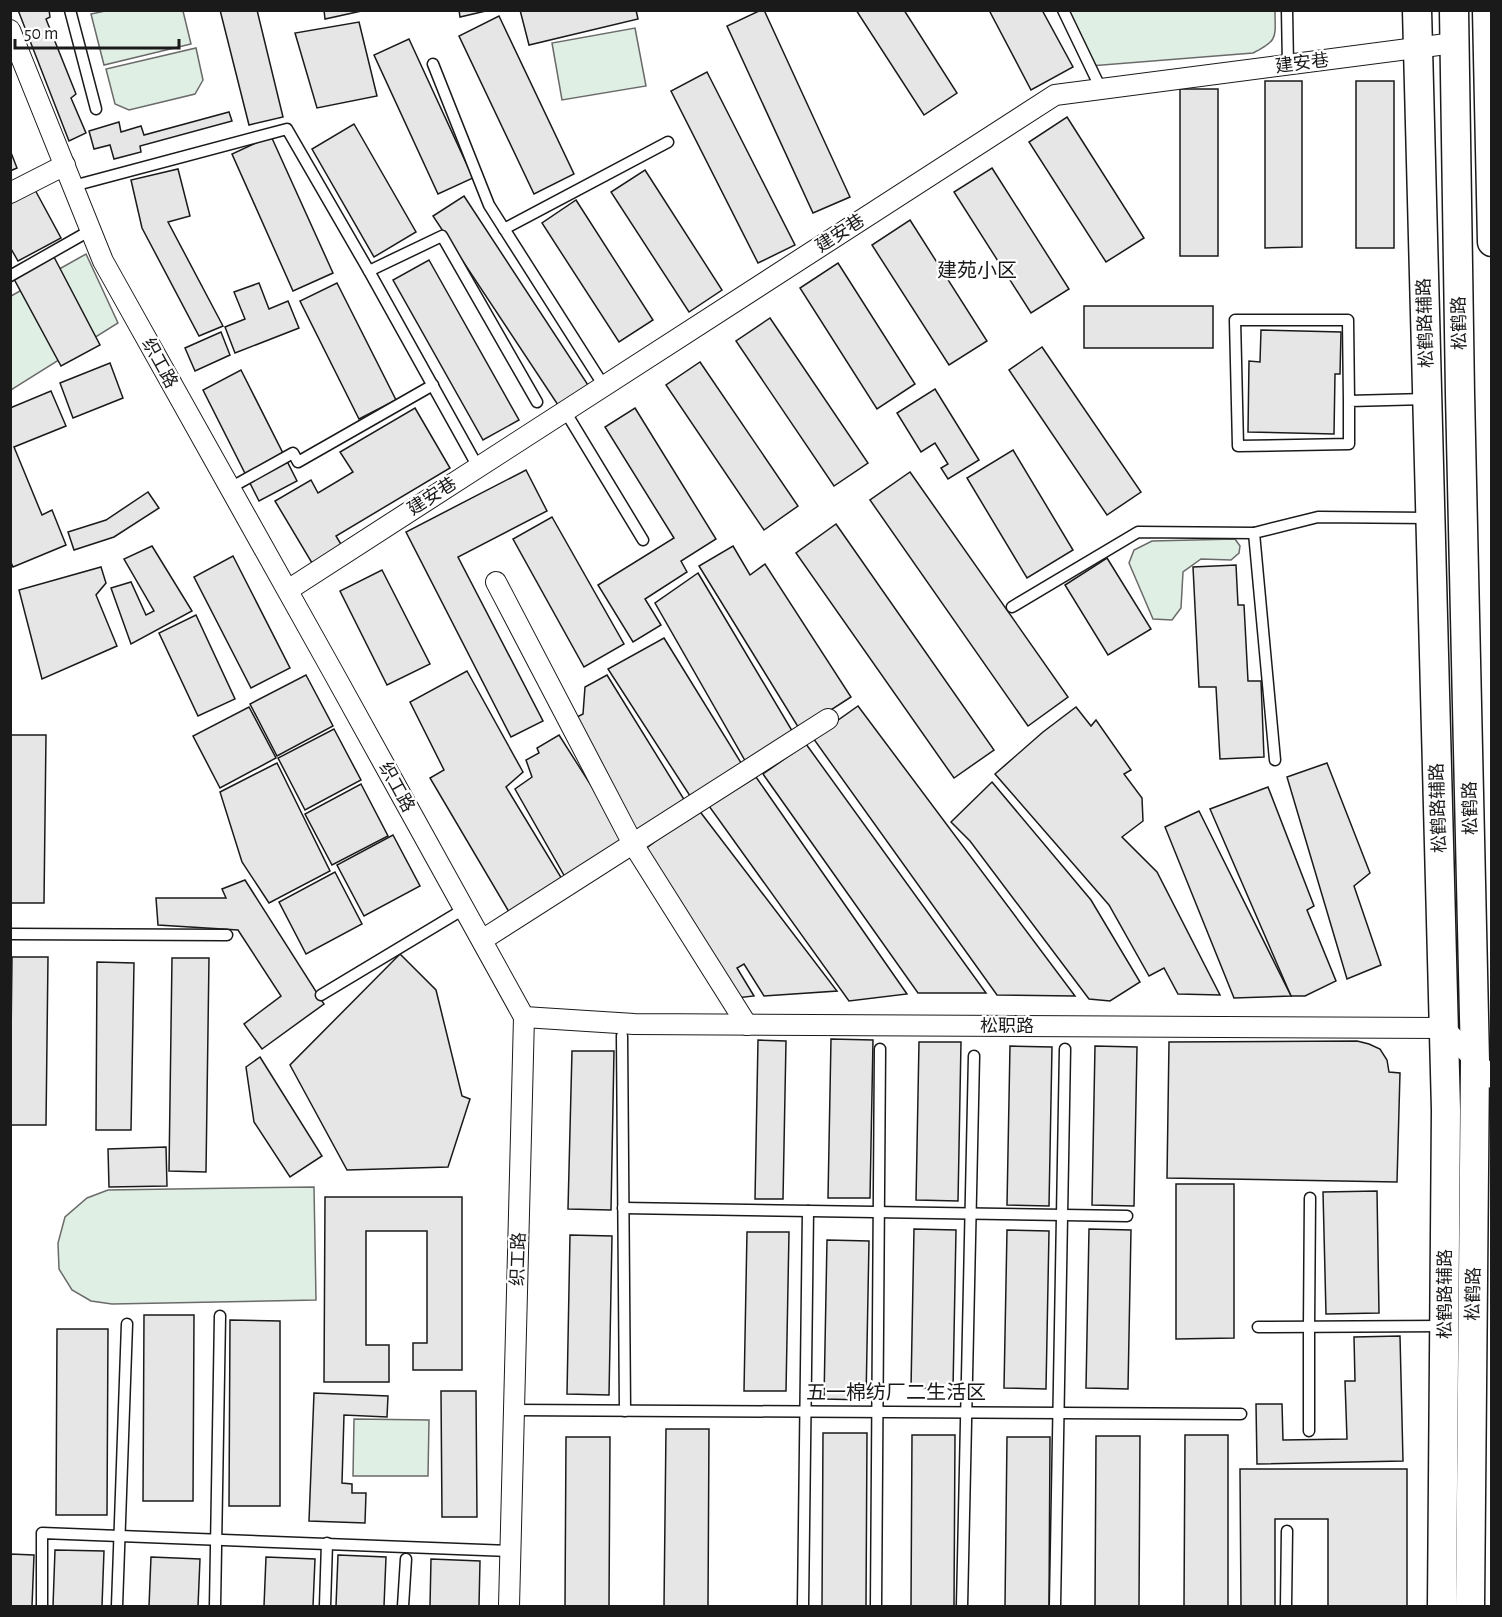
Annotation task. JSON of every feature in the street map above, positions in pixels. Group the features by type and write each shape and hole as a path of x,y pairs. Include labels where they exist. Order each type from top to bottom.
{"main road":[{"name":"松鹤路辅路","path":"1417,10 1446,1110 1442,1606"},
{"name":"松鹤路","path":"1454,10 1463,516 1483,1069 1470,1606"},
{"path":"1487,10 1491,242"},
{"path":"1430,518 1463,516"},
{"path":"1434,676 1468,673"}],"street":[{"name":"织工路","path":"10,30 103,261 524,1017 509,1606"},
{"name":"建安巷","path":"288,590 1055,95 1454,43"},
{"path":"10,193 65,165"},
{"path":"496,582 633,844 747,1025"},
{"path":"482,940 828,719"},
{"name":"松职路","path":"524,1017 633,1024 1444,1028"},
{"path":"1444,1028 1483,1069"}],"lane":[{"path":"70,10 96,109"},
{"path":"1063,10 1101,89"},
{"path":"1287,10 1288,65"},
{"path":"433,64 489,205 604,386"},
{"path":"74,186 287,129 478,467"},
{"path":"504,229 668,142"},
{"path":"10,276 91,230"},
{"path":"369,271 442,236 537,402"},
{"path":"1235,320 1348,320 1349,401 1349,444 1238,446 1235,320"},
{"path":"230,488 293,453 298,462 433,385"},
{"path":"1349,401 1427,399"},
{"path":"565,411 644,540"},
{"path":"1012,607 1138,531 1254,533 1318,517 1430,518"},
{"path":"1254,533 1275,760"},
{"path":"321,996 464,909"},
{"path":"10,934 227,935"},
{"path":"622,1036 625,1411"},
{"path":"876,1606 880,1049"},
{"path":"1055,1606 1065,1049"},
{"path":"962,1606 974,1056"},
{"path":"1309,1431 1310,1198"},
{"path":"623,1208 1127,1216"},
{"path":"803,1606 808,1211"},
{"path":"215,1606 220,1317"},
{"path":"117,1606 127,1324"},
{"path":"1258,1326 1444,1326"},
{"path":"514,1410 1241,1414"},
{"path":"1286,1606 1287,1531"},
{"path":"42,1606 42,1533 510,1551"},
{"path":"325,1606 327,1543"},
{"path":"403,1606 406,1559"}],"green space":[{"path":"105,11 183,11 191,44 104,65 91,14"},
{"path":"1063,11 1275,11 1275,32 1267,45 1253,53 1090,66"},
{"path":"635,28 646,86 562,100 552,43"},
{"path":"196,48 203,80 195,94 129,110 115,104 106,69"},
{"path":"86,254 118,323 11,390 11,296"},
{"path":"1235,539 1240,546 1239,553 1231,560 1201,559 1183,572 1181,608 1172,620 1153,619 1129,563 1134,550 1152,541"},
{"path":"314,1187 316,1300 112,1304 91,1301 72,1290 59,1269 58,1243 65,1217 87,1198 108,1190"},
{"path":"354,1419 429,1420 428,1476 353,1476"}],"building":[{"path":"18,10 49,10 50,17 46,19 76,94 71,98 86,133 69,141"},
{"path":"220,10 257,10 283,117 249,125"},
{"path":"324,10 366,10 325,19"},
{"path":"459,10 490,10 460,17"},
{"path":"520,10 636,10 638,19 529,45"},
{"path":"764,10 850,197 813,213 727,26"},
{"path":"856,10 904,10 957,93 924,115"},
{"path":"989,10 1042,10 1073,67 1031,90"},
{"path":"499,16 574,174 534,194 459,36"},
{"path":"359,22 377,96 317,108 295,33"},
{"path":"409,39 473,178 438,194 374,55"},
{"path":"707,72 795,245 758,263 671,91"},
{"path":"1265,81 1302,81 1302,247 1265,248"},
{"path":"1356,81 1394,81 1394,248 1356,248"},
{"path":"1180,89 1218,89 1218,256 1180,256"},
{"path":"229,112 232,121 140,146 141,152 114,159 110,145 94,149 89,131 119,122 121,132 141,126 144,135"},
{"path":"1067,117 1144,238 1106,262 1029,142"},
{"path":"354,124 416,232 374,257 312,149"},
{"path":"271,136 333,273 293,291 232,154"},
{"path":"10,150 17,168 10,171"},
{"path":"992,168 1069,289 1031,313 954,192"},
{"path":"178,169 190,216 168,222 223,326 199,336 142,228 131,180"},
{"path":"645,170 722,290 689,312 611,192"},
{"path":"34,188 61,238 18,261 10,247 10,201"},
{"path":"464,196 588,385 558,405 433,216"},
{"path":"576,200 653,320 619,342 542,223"},
{"path":"910,220 987,341 949,365 872,245"},
{"path":"54,257 100,345 61,366 14,279"},
{"path":"429,260 519,420 483,440 393,280"},
{"path":"838,263 915,384 877,409 800,288"},
{"path":"259,283 269,309 288,301 299,328 235,353 225,327 245,319 234,292"},
{"path":"337,283 396,400 359,419 300,301"},
{"path":"1084,306 1213,306 1213,348 1084,348"},
{"path":"770,318 868,463 834,486 736,341"},
{"path":"1261,330 1341,332 1340,374 1335,374 1334,434 1248,432 1249,361 1260,362"},
{"path":"221,332 230,355 195,371 185,348"},
{"path":"1042,347 1141,492 1107,515 1009,370"},
{"path":"700,362 798,506 764,530 666,385"},
{"path":"110,363 123,398 73,418 60,383"},
{"path":"241,370 297,481 259,501 203,390"},
{"path":"935,389 979,460 948,479 941,468 948,464 935,443 921,452 897,413"},
{"path":"51,391 66,426 14,447 42,515 52,510 66,545 13,567 10,560 10,408"},
{"path":"415,408 450,468 336,536 342,546 312,563 275,501 311,480 318,493 353,472 340,452"},
{"path":"635,408 716,539 681,561 687,572 645,599 661,625 633,642 598,585 674,538 605,427"},
{"path":"1013,450 1073,550 1027,578 967,478"},
{"path":"526,470 547,511 458,557 543,721 511,737 406,532"},
{"path":"910,472 1068,697 1028,726 870,500"},
{"path":"148,492 159,508 114,537 74,550 68,532 106,520"},
{"path":"552,517 624,644 584,667 513,539"},
{"path":"836,524 994,750 954,778 796,553"},
{"path":"152,546 192,611 131,644 111,588 131,582 146,615 154,611 124,559"},
{"path":"733,546 750,575 765,564 851,697 800,730 699,566"},
{"path":"233,556 290,668 251,688 194,577"},
{"path":"1107,558 1151,629 1108,655 1065,585"},
{"path":"1236,565 1238,605 1244,605 1248,681 1261,681 1264,757 1220,759 1216,687 1199,687 1193,567"},
{"path":"101,567 106,583 96,595 117,646 42,679 19,590"},
{"path":"382,570 430,664 387,685 340,591"},
{"path":"698,573 794,734 747,764 655,603"},
{"path":"196,615 235,699 198,716 159,633"},
{"path":"664,638 743,766 692,799 608,669"},
{"path":"467,671 523,772 506,787 562,879 509,912 430,778 444,770 410,702"},
{"path":"306,675 333,726 277,756 250,704"},
{"path":"607,675 685,801 632,834 573,719 583,714 585,687"},
{"path":"858,706 1075,996 997,995 813,738"},
{"path":"249,707 276,758 220,788 193,736"},
{"path":"1076,707 1091,726 1096,720 1131,770 1124,774 1142,798 1143,821 1122,837 1157,872 1220,995 1178,994 1164,968 1149,976 1109,905 995,774"},
{"path":"334,729 361,780 305,810 278,758"},
{"path":"10,735 46,735 44,903 10,903"},
{"path":"559,735 627,842 565,877 515,789 532,777 526,760 539,753 537,748"},
{"path":"806,744 986,993 918,993 763,774"},
{"path":"277,763 330,871 269,903 242,862 220,792"},
{"path":"1327,763 1370,873 1354,886 1381,965 1347,979 1287,777"},
{"path":"756,777 907,994 849,1001 709,806"},
{"path":"992,782 1091,900 1140,982 1110,1001 1089,999 970,841 951,822"},
{"path":"361,784 388,836 332,865 305,814"},
{"path":"1268,787 1314,906 1307,910 1336,981 1305,996 1291,996 1210,809"},
{"path":"698,809 837,991 764,996 744,964 737,968 754,996 736,998 644,850"},
{"path":"1199,811 1291,996 1234,998 1165,827"},
{"path":"393,835 420,886 364,916 337,865"},
{"path":"335,872 362,924 306,954 279,902"},
{"path":"245,880 324,1004 262,1049 244,1024 281,996 238,930 158,925 156,898 226,898 222,889"},
{"path":"400,954 436,990 462,1096 470,1099 448,1167 347,1170 290,1065"},
{"path":"12,957 48,957 46,1125 10,1125"},
{"path":"172,958 209,958 206,1172 169,1171"},
{"path":"97,962 134,963 131,1130 96,1130"},
{"path":"831,1039 873,1040 870,1198 828,1198"},
{"path":"758,1040 786,1041 783,1199 755,1199"},
{"path":"1357,1041 1380,1049 1387,1060 1389,1072 1400,1073 1397,1182 1167,1178 1169,1042"},
{"path":"919,1042 961,1042 958,1201 916,1200"},
{"path":"1010,1046 1052,1047 1049,1206 1007,1205"},
{"path":"1095,1046 1137,1047 1134,1206 1092,1205"},
{"path":"572,1051 614,1051 611,1210 568,1209"},
{"path":"260,1057 322,1156 290,1177 254,1122 246,1067"},
{"path":"166,1147 167,1186 109,1187 108,1149"},
{"path":"1176,1184 1234,1184 1234,1338 1176,1339"},
{"path":"1377,1191 1379,1313 1326,1314 1323,1192"},
{"path":"325,1197 462,1197 462,1370 413,1370 413,1343 427,1343 427,1231 366,1231 366,1345 389,1345 389,1382 324,1382"},
{"path":"914,1229 956,1230 953,1389 911,1388"},
{"path":"1089,1229 1131,1230 1128,1389 1086,1388"},
{"path":"1007,1230 1049,1231 1046,1389 1004,1388"},
{"path":"747,1232 789,1232 786,1391 744,1391"},
{"path":"570,1235 612,1236 609,1395 567,1394"},
{"path":"827,1240 869,1241 866,1400 824,1399"},
{"path":"144,1315 194,1315 193,1501 143,1501"},
{"path":"230,1320 280,1321 280,1506 229,1506"},
{"path":"57,1329 108,1329 107,1515 56,1515"},
{"path":"1400,1336 1403,1461 1257,1464 1256,1404 1282,1404 1283,1440 1347,1439 1345,1381 1355,1381 1354,1337"},
{"path":"441,1391 476,1391 477,1517 442,1517"},
{"path":"314,1393 388,1396 387,1417 344,1415 342,1483 352,1484 352,1493 366,1493 365,1523 309,1521"},
{"path":"666,1429 709,1429 708,1606 664,1606"},
{"path":"823,1433 867,1433 866,1606 822,1606"},
{"path":"912,1435 955,1435 954,1606 911,1606"},
{"path":"1185,1435 1228,1435 1228,1606 1184,1606"},
{"path":"1096,1436 1140,1436 1139,1606 1095,1606"},
{"path":"566,1437 610,1437 609,1606 565,1606"},
{"path":"1007,1437 1050,1437 1049,1606 1005,1606"},
{"path":"1240,1469 1407,1469 1407,1606 1328,1606 1328,1519 1275,1519 1275,1606 1241,1606"},
{"path":"55,1550 104,1551 102,1606 53,1606"},
{"path":"10,1554 34,1555 32,1606 10,1606"},
{"path":"338,1555 386,1557 384,1606 336,1606"},
{"path":"151,1557 200,1559 198,1606 149,1606"},
{"path":"266,1557 315,1559 313,1606 264,1606"},
{"path":"431,1559 480,1561 479,1606 430,1606"}],"district":[{"name":"建苑小区","path":"977,270"},
{"name":"五一棉纺厂二生活区","path":"896,1392"}]}
